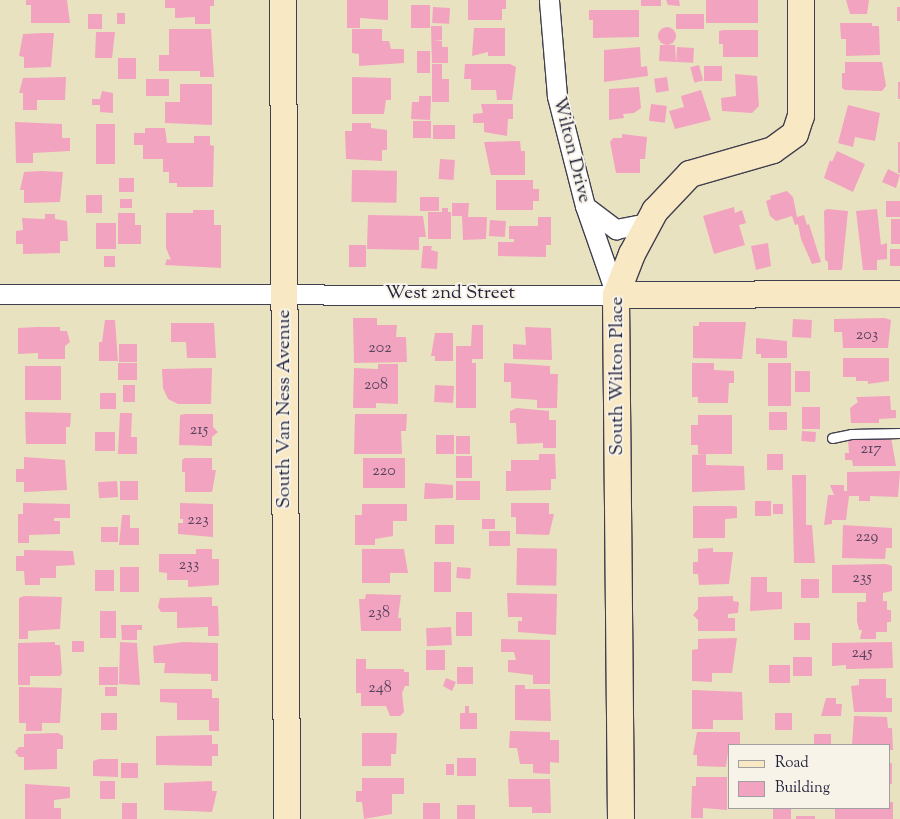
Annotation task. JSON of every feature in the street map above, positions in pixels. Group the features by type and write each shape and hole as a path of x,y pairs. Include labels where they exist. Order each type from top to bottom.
{"street":[{"name":"South Van Ness Avenue","path":"283,0 287,819"},
{"name":"Wilton Drive","path":"549,0 557,96 585,206 616,294"},
{"name":"South Wilton Place","path":"621,819 616,294 655,211 690,174 772,150 795,134 801,116 801,0"},
{"path":"585,206 616,229 648,223"},
{"name":"West 2nd Street","path":"0,294 900,294"}],"lane":[{"path":"832,438 851,434 900,433"}],"building":[{"path":"26,0 67,0 70,23 31,23 31,5 26,5"},
{"path":"165,0 214,0 214,6 210,6 210,24 195,24 195,17 175,18 175,8 165,8"},
{"path":"347,0 388,0 388,20 360,18 360,28 347,28"},
{"path":"468,0 506,0 506,9 502,9 502,20 468,20"},
{"path":"641,0 661,0 661,6 641,6"},
{"path":"666,0 679,0 680,6 668,5"},
{"path":"706,0 758,0 758,23 706,23"},
{"path":"846,0 869,0 867,14 850,14"},
{"path":"411,5 430,5 430,28 411,28"},
{"path":"433,7 450,8 449,24 432,23"},
{"path":"897,7 900,7 900,21 897,21"},
{"path":"589,10 639,10 639,37 593,38 593,20 589,20"},
{"path":"117,13 125,13 125,24 117,24"},
{"path":"88,14 102,14 102,29 88,29"},
{"path":"676,14 704,14 704,29 676,29"},
{"path":"840,23 872,23 872,26 879,26 880,55 846,56 846,39 841,39"},
{"path":"431,26 442,26 442,40 434,41 442,41 442,47 448,47 448,63 432,63"},
{"path":"667,27 673,30 676,36 673,42 667,45 661,42 658,36 661,30"},
{"path":"474,28 505,28 505,56 488,56 488,52 472,56"},
{"path":"169,29 211,29 214,77 200,77 200,71 159,71 159,55 169,55"},
{"path":"352,29 382,29 382,41 389,41 391,49 404,49 404,63 359,66 359,54 352,53"},
{"path":"758,30 758,57 723,57 723,44 719,44 719,31"},
{"path":"96,32 115,32 112,58 95,58"},
{"path":"54,33 51,67 24,68 24,57 19,56 23,34"},
{"path":"660,45 675,45 676,62 659,61"},
{"path":"640,47 641,67 647,66 648,76 604,82 604,50"},
{"path":"677,47 694,48 693,63 676,62"},
{"path":"417,51 430,51 430,73 417,73"},
{"path":"118,58 136,58 136,79 118,79"},
{"path":"845,62 882,62 886,86 882,91 845,90 842,88 842,73 845,73"},
{"path":"432,64 442,64 442,79 449,79 449,102 432,102"},
{"path":"465,64 510,64 516,67 512,100 497,100 496,90 471,90 471,79 464,79"},
{"path":"699,65 703,80 694,83 690,67"},
{"path":"704,66 722,66 722,81 704,81"},
{"path":"735,74 757,76 759,106 752,113 722,111 721,98 736,96"},
{"path":"66,77 65,100 37,100 37,110 23,110 23,93 19,93 23,78"},
{"path":"352,77 391,78 391,100 386,100 384,114 352,114"},
{"path":"667,77 669,91 656,93 654,79"},
{"path":"146,79 169,79 169,96 146,96"},
{"path":"898,82 900,82 900,99 898,99"},
{"path":"180,84 212,84 212,125 165,123 165,102 180,102"},
{"path":"639,87 641,108 634,113 623,114 624,118 609,120 609,89"},
{"path":"701,90 711,120 675,129 669,111 684,107 681,96"},
{"path":"102,91 113,93 113,113 100,112 100,105 92,105 92,99 100,99"},
{"path":"419,96 431,96 430,120 411,119 412,102 419,102"},
{"path":"481,104 513,104 513,119 508,119 507,136 484,132 484,123 473,123 473,114 483,113"},
{"path":"651,104 667,106 665,123 649,121"},
{"path":"848,105 880,113 875,141 855,137 853,147 838,143"},
{"path":"413,121 431,121 431,138 413,138"},
{"path":"15,122 62,124 62,138 70,138 70,151 33,153 33,163 16,163"},
{"path":"352,123 371,123 371,128 387,130 387,150 382,150 382,161 346,159 345,131 352,131"},
{"path":"96,124 115,124 115,164 96,164"},
{"path":"433,125 455,125 455,139 433,139"},
{"path":"145,128 165,128 167,143 194,143 194,136 210,136 210,145 214,146 213,187 177,187 177,183 169,183 169,172 163,172 163,159 143,159 143,145 134,145 134,133 145,133"},
{"path":"622,134 647,137 645,159 640,159 640,173 616,173 610,142 613,138 622,138"},
{"path":"520,141 521,151 525,151 525,175 491,175 484,142"},
{"path":"898,142 900,142 900,173 898,173"},
{"path":"837,151 865,164 853,192 824,178 830,160 832,162"},
{"path":"440,159 455,160 454,180 439,179"},
{"path":"888,169 900,175 896,188 882,182"},
{"path":"352,170 397,171 396,203 351,202"},
{"path":"24,172 63,172 60,202 24,203 24,190 20,190"},
{"path":"119,178 134,178 134,192 119,192"},
{"path":"496,180 533,180 533,189 539,189 539,201 533,201 533,210 496,210"},
{"path":"787,191 793,197 797,217 804,215 807,225 809,224 821,262 812,264 801,239 798,224 795,225 792,216 776,221 770,216 766,201 771,199 770,196"},
{"path":"86,195 102,195 102,213 86,213"},
{"path":"420,197 439,197 439,211 420,211"},
{"path":"120,199 132,199 132,208 120,208"},
{"path":"886,201 900,201 900,217 886,217"},
{"path":"452,203 469,203 468,217 487,217 486,239 463,240 462,216 452,216"},
{"path":"734,207 735,213 742,210 746,223 739,225 745,245 714,254 703,216"},
{"path":"442,208 448,208 448,212 451,212 451,239 428,239 428,212 442,212"},
{"path":"827,209 848,211 842,270 828,270 828,262 825,260 824,211"},
{"path":"877,209 881,245 887,243 887,259 877,260 877,270 863,270 856,211"},
{"path":"193,210 214,210 214,225 221,225 221,268 165,265 167,259 171,260 166,248 166,213 193,213"},
{"path":"118,213 135,213 135,225 141,225 141,244 118,244"},
{"path":"45,214 55,214 55,219 67,221 68,241 60,241 60,253 23,254 23,244 16,244 16,231 23,230 22,218 45,219"},
{"path":"368,215 423,216 426,237 419,237 419,250 367,249"},
{"path":"538,217 551,217 551,245 546,245 546,257 498,256 498,242 514,242 514,239 509,239 509,226 538,226"},
{"path":"891,219 900,219 900,244 891,244"},
{"path":"490,220 506,221 505,237 489,236"},
{"path":"96,223 116,223 116,249 96,249"},
{"path":"768,243 771,266 756,270 751,246"},
{"path":"349,245 366,245 366,267 349,267"},
{"path":"423,246 432,246 431,250 438,252 437,269 421,268"},
{"path":"890,249 900,249 900,266 890,266"},
{"path":"104,256 115,256 115,267 104,267"},
{"path":"353,318 377,318 377,325 397,325 396,337 406,337 407,362 354,363"},
{"path":"884,318 891,320 888,348 843,348 842,332 834,332 834,319"},
{"path":"793,319 812,320 811,338 792,337"},
{"path":"105,320 115,320 118,361 99,361 99,342 102,342"},
{"path":"699,322 746,322 742,359 693,358 693,326 699,326"},
{"path":"171,323 214,323 216,358 187,358 186,342 171,342"},
{"path":"472,325 483,325 483,359 472,359 472,363 476,363 476,408 456,408 456,346 471,346"},
{"path":"60,327 60,331 67,331 70,342 65,346 65,359 38,359 38,353 18,354 18,328"},
{"path":"525,327 551,328 552,360 513,359 513,344 526,345"},
{"path":"435,333 453,333 453,361 435,361 435,356 431,356"},
{"path":"756,338 787,341 787,358 761,358 761,354 756,354"},
{"path":"119,344 137,344 137,362 119,362"},
{"path":"843,358 889,358 889,381 868,384 868,381 856,381 856,377 843,377"},
{"path":"118,363 137,363 137,380 118,380"},
{"path":"504,363 550,366 550,374 558,374 557,408 537,408 537,400 511,398 511,382 504,382"},
{"path":"692,363 714,363 714,370 734,371 734,383 729,383 728,403 698,403 698,397 692,397"},
{"path":"768,363 791,363 791,406 768,406"},
{"path":"378,364 398,364 398,404 376,403 376,408 353,408 354,368 378,369"},
{"path":"25,366 61,366 61,400 25,400"},
{"path":"212,368 211,404 178,404 168,399 163,388 162,369"},
{"path":"795,371 810,371 810,392 795,392"},
{"path":"123,385 135,385 135,402 123,402"},
{"path":"435,385 454,386 453,403 434,402"},
{"path":"100,393 116,393 116,409 100,409"},
{"path":"890,396 891,410 896,410 896,418 879,419 879,423 851,423 850,408 858,402 856,397"},
{"path":"802,407 820,407 820,429 802,429"},
{"path":"517,408 549,411 549,420 556,420 556,448 543,448 543,443 517,444 516,423 510,423 510,411"},
{"path":"25,412 71,413 70,427 66,427 66,444 26,444"},
{"path":"769,412 787,412 787,430 769,430"},
{"path":"120,413 132,413 131,437 137,437 137,454 118,454"},
{"path":"213,414 213,427 218,432 212,437 212,446 179,445 180,415"},
{"path":"355,414 407,414 406,431 401,431 402,454 354,454"},
{"path":"698,415 732,415 732,454 698,454 698,445 691,445 691,425 698,425"},
{"path":"802,431 816,432 815,442 801,441"},
{"path":"95,432 115,432 115,451 95,451"},
{"path":"436,435 454,435 454,454 436,454"},
{"path":"456,436 470,436 470,454 456,454"},
{"path":"856,437 891,437 896,466 853,466 852,460 845,460 845,453 849,453 848,439"},
{"path":"539,454 555,454 556,479 551,479 551,490 506,491 506,471 511,471 511,460 539,460"},
{"path":"706,454 706,465 744,466 745,490 692,492 692,455"},
{"path":"767,454 783,454 783,470 767,470"},
{"path":"456,456 472,456 472,478 456,478"},
{"path":"24,457 65,460 67,490 24,492 24,482 16,482 16,469 24,469"},
{"path":"185,458 212,458 212,470 216,470 212,492 185,492 185,472 182,472 182,460"},
{"path":"363,458 405,458 405,488 363,488"},
{"path":"900,471 898,497 870,496 870,501 859,501 859,496 849,496 846,520 832,520 832,524 824,525 828,495 834,495 830,485 844,485 844,491 847,491 847,472"},
{"path":"792,475 806,475 806,525 812,525 815,563 794,563"},
{"path":"117,481 118,497 99,498 98,482"},
{"path":"120,481 138,481 138,500 120,500"},
{"path":"456,481 480,481 480,500 456,500"},
{"path":"425,483 453,485 453,498 424,499"},
{"path":"755,501 771,501 771,516 755,516"},
{"path":"23,503 70,504 70,518 54,518 54,521 60,521 60,534 29,535 29,543 18,543 18,514 23,514"},
{"path":"180,503 213,504 213,537 178,534 178,523 183,523 183,519 180,519"},
{"path":"511,503 549,503 549,514 554,514 549,535 516,534 516,517 511,517"},
{"path":"362,504 407,504 407,521 393,521 393,536 375,539 375,545 355,545 355,515 362,515"},
{"path":"773,504 783,504 783,514 773,514"},
{"path":"693,506 734,506 737,507 737,518 725,519 725,538 693,538"},
{"path":"122,515 130,515 130,528 139,528 139,545 119,545"},
{"path":"482,519 495,519 495,529 482,529"},
{"path":"435,525 454,525 454,544 435,544"},
{"path":"843,525 892,528 892,548 886,548 885,559 842,558"},
{"path":"101,527 118,527 118,542 101,542"},
{"path":"489,531 510,531 510,546 489,546"},
{"path":"517,548 557,549 556,586 516,585"},
{"path":"713,548 713,552 733,552 729,584 699,585 698,574 693,574 693,562 698,562 698,549"},
{"path":"196,549 212,549 212,559 219,559 219,585 188,587 188,580 167,580 167,573 159,572 159,554 196,554"},
{"path":"362,549 404,549 408,573 390,573 390,583 362,583"},
{"path":"24,550 73,551 75,565 56,566 56,578 40,578 40,585 25,585 24,571 16,571 16,556 24,556"},
{"path":"434,562 451,562 451,592 434,592"},
{"path":"886,564 892,566 892,591 883,593 883,601 887,601 887,610 891,610 891,622 887,622 887,632 876,632 876,639 860,639 862,630 859,630 857,621 857,602 866,602 866,593 832,593 832,565"},
{"path":"120,567 139,567 139,592 120,592"},
{"path":"457,567 471,568 470,579 456,578"},
{"path":"95,570 114,570 114,591 95,591"},
{"path":"751,577 767,577 767,592 782,592 782,609 750,611"},
{"path":"801,579 819,579 819,598 801,598"},
{"path":"507,593 557,594 556,635 518,632 518,621 522,621 522,617 508,617"},
{"path":"366,594 401,595 398,618 401,618 401,631 361,631 359,599 365,599"},
{"path":"24,596 62,597 60,629 28,631 28,639 19,639 19,598"},
{"path":"733,596 733,601 739,602 738,613 728,614 728,618 735,618 735,631 698,631 698,620 693,615 698,609 698,597"},
{"path":"212,597 212,606 218,606 219,636 208,636 208,627 177,628 177,612 161,612 158,607 160,598"},
{"path":"100,611 116,611 116,638 100,638"},
{"path":"456,612 472,612 472,636 456,636"},
{"path":"794,623 810,623 810,640 794,640"},
{"path":"121,625 142,625 142,630 137,630 137,640 122,640"},
{"path":"451,627 452,645 427,646 426,628"},
{"path":"737,638 732,673 712,673 712,682 692,681 692,650 698,649 698,639"},
{"path":"501,639 550,640 550,684 533,684 533,675 508,672 508,660 516,660 514,652 501,652"},
{"path":"72,641 84,641 84,652 72,652"},
{"path":"55,642 55,645 60,645 62,673 60,676 30,676 30,685 18,685 18,643"},
{"path":"120,642 137,643 140,685 119,684"},
{"path":"183,642 218,643 218,681 211,681 211,674 164,673 165,663 154,663 153,646"},
{"path":"892,642 893,668 846,669 846,665 832,666 832,643"},
{"path":"426,650 445,650 445,670 426,670"},
{"path":"793,657 812,657 812,676 793,676"},
{"path":"356,659 366,659 366,669 404,669 404,672 409,672 409,686 405,686 402,693 404,712 400,716 390,716 386,706 361,706 361,693 356,693"},
{"path":"769,665 790,665 790,683 769,683"},
{"path":"99,667 118,667 118,685 99,685"},
{"path":"457,667 473,667 473,684 457,684"},
{"path":"446,678 456,682 452,691 443,686"},
{"path":"859,679 886,679 886,698 892,698 892,712 854,712 851,686 859,685"},
{"path":"515,685 525,685 525,689 550,689 551,721 515,720"},
{"path":"19,687 62,688 60,723 42,723 42,731 26,731 26,723 19,723"},
{"path":"105,687 117,687 117,696 105,696"},
{"path":"160,689 212,689 212,698 219,698 219,731 209,731 209,720 177,720 177,703 160,702"},
{"path":"692,690 742,692 743,720 713,720 713,729 692,729"},
{"path":"826,698 836,698 836,704 842,704 841,716 821,716"},
{"path":"465,706 469,706 469,713 477,713 477,729 460,729 460,713 465,713"},
{"path":"101,713 117,713 117,730 101,730"},
{"path":"775,713 792,713 792,730 775,730"},
{"path":"854,716 887,717 888,728 892,728 893,750 890,750 890,744 852,744"},
{"path":"510,731 550,732 550,740 559,740 559,763 550,762 550,774 533,773 533,764 520,764 517,748 509,748"},
{"path":"697,732 740,732 740,744 728,744 726,767 697,766 697,755 693,755"},
{"path":"58,733 63,736 63,749 57,749 57,769 24,770 24,757 19,757 15,752 19,747 24,747 24,734"},
{"path":"362,733 397,733 396,754 391,754 391,766 362,766"},
{"path":"814,734 831,734 831,744 814,744"},
{"path":"212,735 212,744 218,744 218,756 212,756 212,766 156,765 156,736"},
{"path":"457,758 476,758 476,776 457,776"},
{"path":"99,759 118,759 118,777 93,776 93,761"},
{"path":"121,763 138,763 138,778 121,778"},
{"path":"890,763 892,763 892,784 890,784"},
{"path":"446,764 454,764 454,775 446,775"},
{"path":"696,777 727,777 727,810 703,808 703,818 691,818 692,786 696,786"},
{"path":"362,778 404,778 404,794 392,794 392,814 364,819 362,802 356,802 356,791 362,791"},
{"path":"508,779 550,779 551,813 532,813 532,807 509,807"},
{"path":"100,781 115,781 115,799 100,799"},
{"path":"212,781 212,791 217,791 212,812 164,810 164,783"},
{"path":"25,784 70,787 70,798 54,800 54,808 61,808 61,819 25,819"},
{"path":"890,802 893,802 893,819 835,819 835,809 890,809"},
{"path":"122,803 137,803 137,819 122,819"},
{"path":"423,803 440,803 440,819 423,819"},
{"path":"457,805 475,805 475,819 457,819"},
{"path":"773,809 791,809 791,819 773,819"},
{"path":"796,816 815,816 815,819 796,819"}]}
